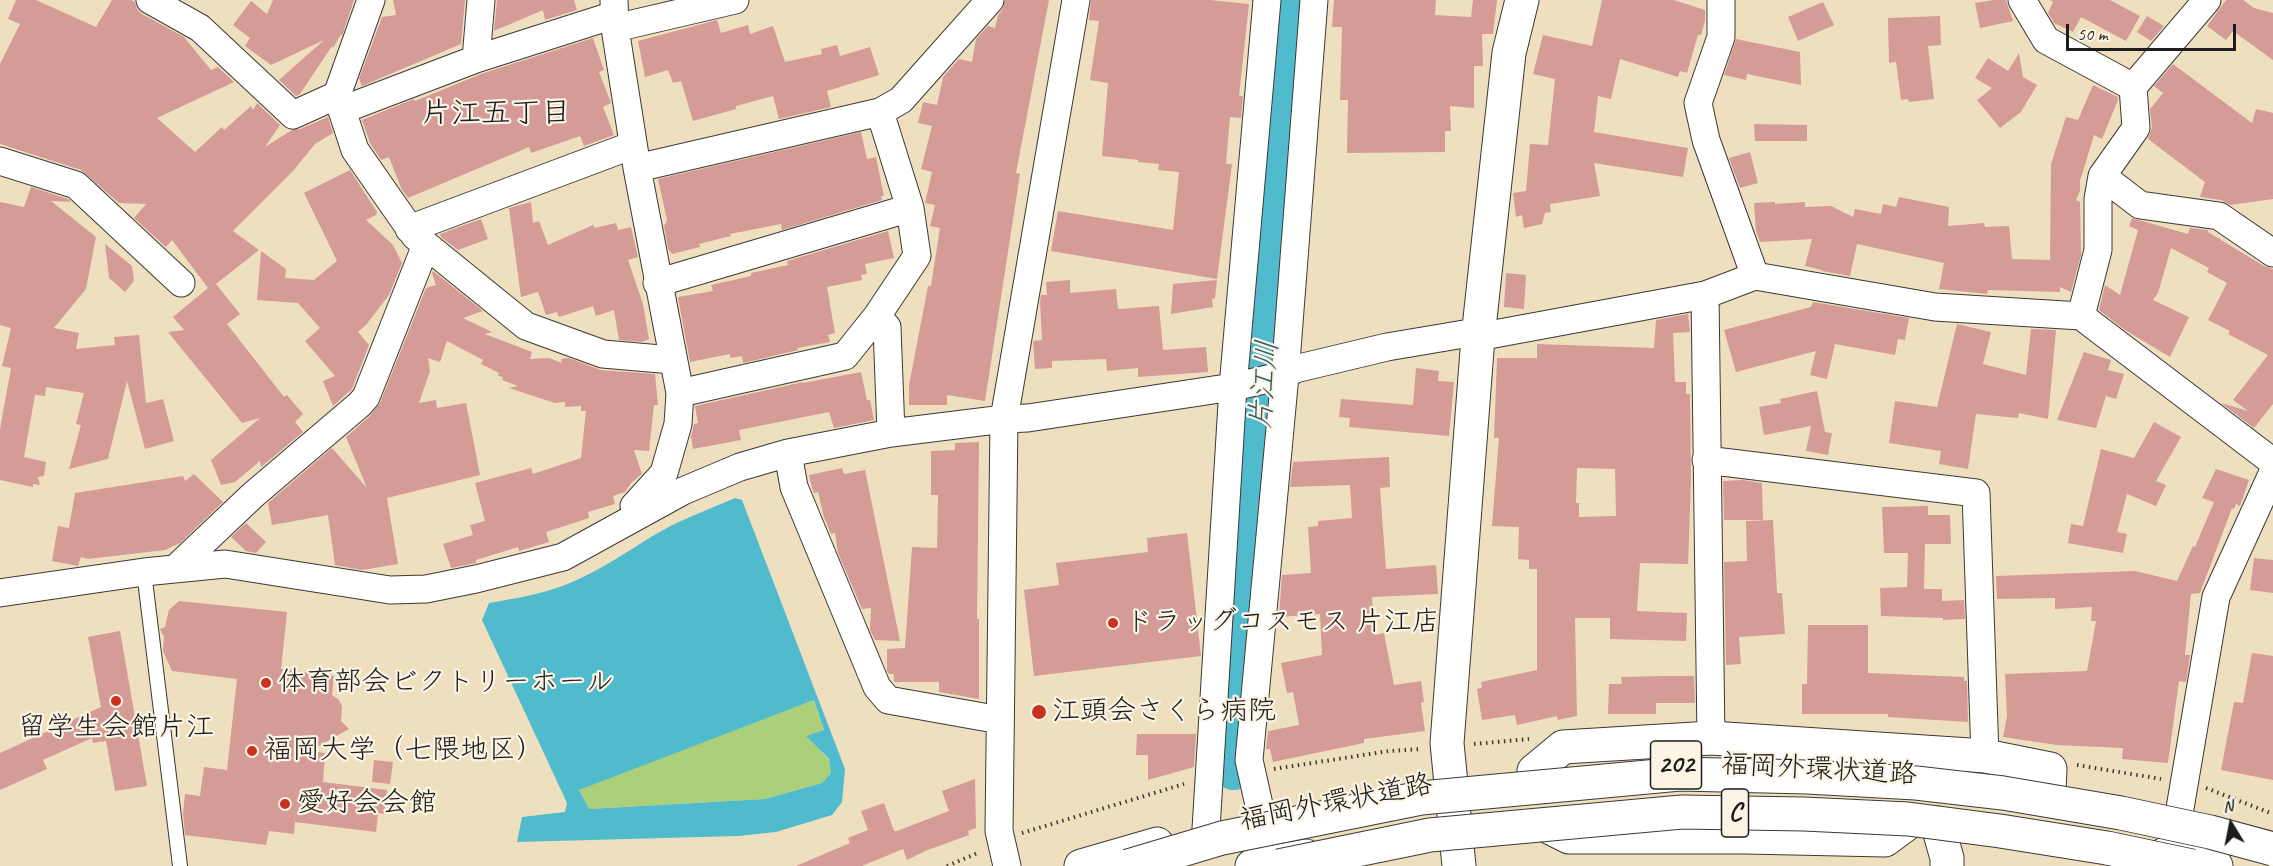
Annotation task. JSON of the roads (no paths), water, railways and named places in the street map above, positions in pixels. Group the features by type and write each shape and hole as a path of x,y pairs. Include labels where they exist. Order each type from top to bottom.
{"main road":[{"path":"1459,866 1447,743 1478,337 1509,53 1522,0"},
{"path":"1534,771 1563,747 1711,738 1985,756 2050,769 2049,791"},
{"name":"福岡外環状道路","path":"1081,866 1261,814 1450,781 1534,771 1720,764 1892,770 2049,791 2178,820 2273,846"},
{"name":"C","path":"1128,866 1222,838 1421,798 1680,774 1807,777 1971,789 2074,805 2210,831 2273,846"},
{"name":"福岡外環状道路","path":"1261,866 1531,818 1725,809 1925,822 2216,866"},
{"name":"C","path":"1261,866 1430,835 1682,812 1908,819 2000,831 2182,862"},
{"path":"1925,822 1947,858 1947,866"}],"street":[{"path":"150,0 200,28 293,115 614,14 735,0"},
{"path":"370,0 339,102 355,150 418,237 526,326 603,354 661,359 671,357"},
{"path":"476,58 482,0"},
{"path":"418,237 635,156 880,112 901,100 990,0"},
{"path":"1007,866 999,831 1004,419 1076,0"},
{"path":"1206,829 1233,387 1267,0"},
{"path":"1261,866 1261,814 1249,760 1314,0"},
{"path":"1721,0 1721,37 1698,103 1706,140 1755,276"},
{"path":"2022,0 2046,40 2133,87"},
{"path":"2081,316 2098,250 2098,199 2102,176 2136,128 2133,87 2206,0"},
{"path":"614,14 657,283 680,393 678,424 664,473 634,506 639,513"},
{"path":"680,393 845,356 877,316 917,255 910,208 880,112"},
{"path":"0,161 76,185 181,283"},
{"path":"2102,176 2140,205 2219,216 2273,253"},
{"path":"657,283 910,208"},
{"path":"176,568 253,495 366,397 418,237"},
{"path":"0,593 144,572 225,564 390,590 426,589 486,577 563,557 639,513 683,491 730,471 788,453 891,433 1028,418 1233,387 1387,346 1464,334 1478,337 1705,295 1755,276 1935,307 2081,316 2273,462"},
{"path":"1705,295 1711,738"},
{"path":"877,316 887,327 891,433"},
{"path":"788,453 794,487 877,687 888,700 1000,720"},
{"path":"1706,460 1976,493 1985,756"},
{"path":"2182,862 2178,820 2216,597 2273,472"}],"lane":[{"path":"144,572 180,866"}],"water":[{"path":"735,498 742,500 845,769 842,802 832,815 776,832 738,836 517,842 522,817 565,812 567,803 482,620 489,603 540,593 570,583 671,526","holes":["814,700 824,730 806,736 829,759 831,773 822,783 765,799 589,809 579,790"]}],"waterway":[{"name":"片江川","path":"1234,770 1261,395 1296,0"}],"place":[{"name":"ドラッグコスモス 片江店","path":"1113,623"},
{"name":"体育部会ビクトリーホール","path":"266,683"},
{"name":"留学生会館片江","path":"116,701"},
{"name":"江頭会さくら病院","path":"1039,712"},
{"name":"福岡大学（七隈地区）","path":"252,751"},
{"name":"愛好会会館","path":"285,804"}],"district":[{"name":"片江五丁目","path":"496,114"}]}
